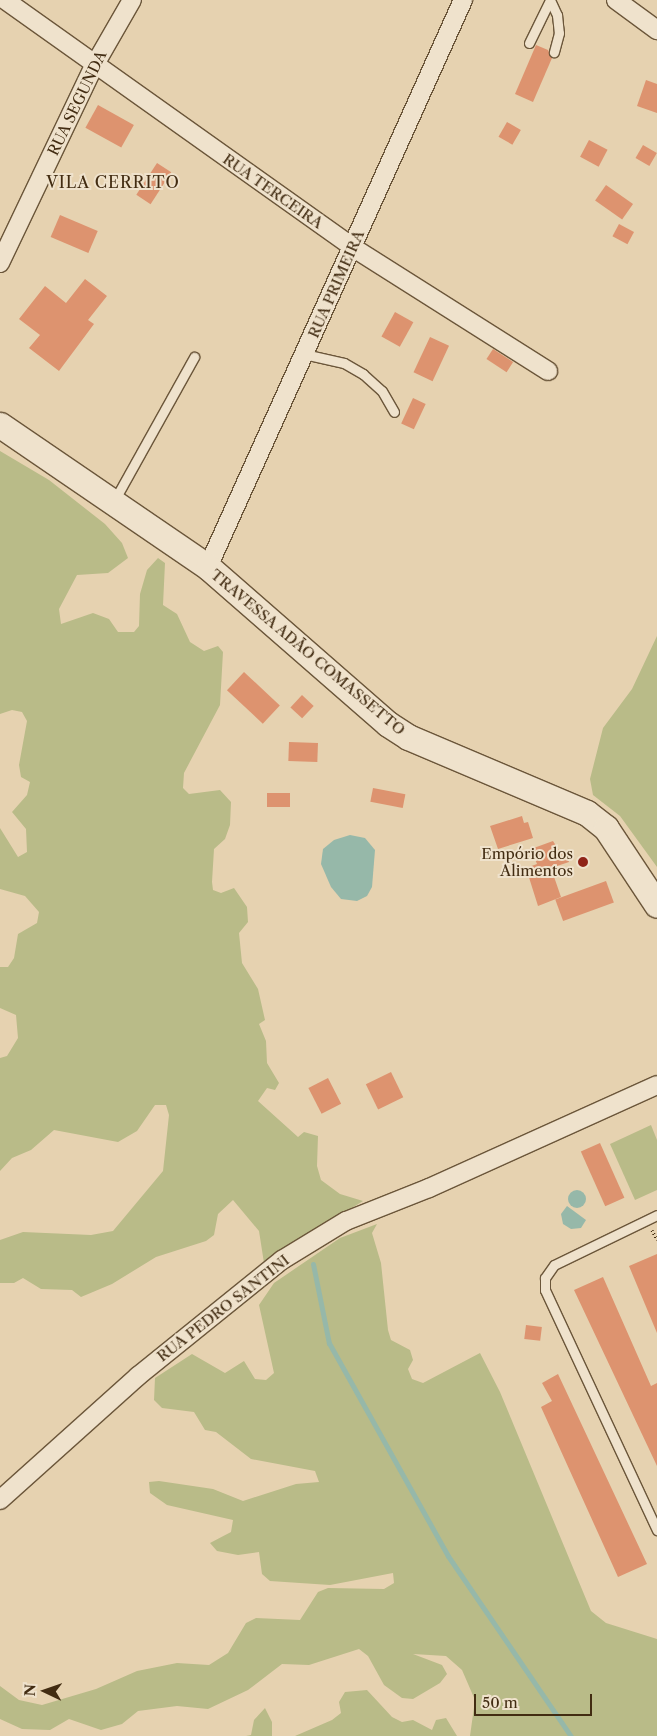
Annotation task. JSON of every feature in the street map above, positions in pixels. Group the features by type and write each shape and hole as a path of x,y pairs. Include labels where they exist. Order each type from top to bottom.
{"street":[{"name":"RUA TERCEIRA","path":"5,0 94,66 352,247 548,371"},
{"name":"RUA SEGUNDA","path":"0,263 94,66 132,0"},
{"name":"RUA PRIMEIRA","path":"208,568 463,0"},
{"path":"616,0 657,30"},
{"name":"TRAVESSA ADÃO COMASSETTO","path":"0,425 208,568 388,724 408,737 587,814 606,828 657,905"},
{"name":"RUA PEDRO SANTINI","path":"0,1500 138,1376 282,1260 346,1221 428,1188 652,1089"}],"lane":[{"path":"529,43 550,0"},
{"path":"550,0 557,15 559,33 554,52"},
{"path":"304,354 344,363 363,374 382,391 394,412"},
{"path":"113,503 194,357"},
{"path":"657,1215 554,1265 545,1278 545,1290 657,1530"}],"green space":[{"path":"0,451 49,480 105,524 122,543 128,558 108,573 77,575 59,609 61,624 93,613 109,619 118,632 134,632 139,626 140,594 147,570 158,558 165,563 163,605 177,614 190,642 204,651 218,646 223,652 220,705 184,773 183,788 189,794 220,790 231,802 230,825 225,839 214,849 212,882 213,890 221,893 234,888 247,907 248,922 239,933 242,963 258,989 265,1020 259,1024 266,1041 267,1063 279,1083 275,1090 267,1088 258,1101 298,1137 304,1132 318,1136 317,1166 321,1180 340,1194 363,1201 264,1263 259,1231 233,1200 218,1214 214,1235 206,1241 156,1257 112,1284 81,1297 72,1290 41,1289 23,1278 14,1283 0,1283 0,1240 23,1232 91,1235 113,1231 163,1171 169,1115 166,1105 155,1105 137,1131 118,1142 54,1130 31,1150 12,1158 0,1171 0,1058 7,1056 18,1038 16,1015 0,1008 0,967 8,967 14,958 18,934 37,923 39,912 25,896 0,889 0,828 18,857 27,852 26,829 12,812 27,795 30,782 21,777 19,765 27,721 22,712 12,710 0,714"},
{"path":"657,636 657,867 620,816 593,795 590,779 603,728 632,689"},
{"path":"651,1125 657,1140 657,1190 635,1200 610,1144"},
{"path":"377,1224 372,1233 381,1263 388,1330 391,1340 410,1350 413,1360 408,1369 412,1379 423,1383 480,1353 500,1392 591,1611 606,1623 657,1639 657,1736 470,1736 475,1700 462,1670 446,1656 413,1654 442,1665 447,1674 440,1683 413,1699 402,1698 384,1685 368,1656 359,1649 309,1665 282,1664 248,1690 208,1709 177,1706 138,1711 122,1724 101,1730 69,1719 50,1730 22,1729 0,1719 0,1686 19,1700 42,1705 96,1689 137,1671 177,1663 209,1665 228,1653 246,1623 256,1618 300,1620 318,1592 328,1588 384,1589 394,1583 393,1573 330,1585 270,1581 262,1574 259,1552 238,1555 217,1551 210,1543 231,1532 233,1520 167,1505 150,1493 149,1482 159,1481 213,1489 243,1501 296,1484 319,1482 315,1471 251,1459 216,1432 205,1430 194,1412 162,1408 154,1400 155,1378 192,1354 225,1373 244,1361 255,1379 266,1380 274,1373 259,1305 274,1283 340,1238"},
{"path":"367,1690 392,1717 402,1722 413,1720 432,1730 436,1720 446,1718 457,1736 295,1736 332,1720 341,1713 339,1702 345,1692"},
{"path":"265,1708 272,1722 272,1736 246,1736 251,1735 254,1720"}],"shaded area":[{"path":"350,835 365,838 375,850 372,887 367,896 357,901 341,899 331,887 321,864 323,849 334,840"},
{"path":"577,1190 584,1192 586,1199 584,1206 577,1208 570,1206 568,1199 570,1192"},
{"path":"567,1206 586,1220 581,1228 571,1229 563,1224 561,1214"}],"building":[{"path":"536,45 548,50 552,58 533,102 515,94"},
{"path":"646,80 657,84 657,113 637,106"},
{"path":"98,105 134,125 121,148 85,128"},
{"path":"507,122 521,130 512,145 498,137"},
{"path":"589,140 608,150 599,167 580,157"},
{"path":"643,145 657,153 649,166 636,158"},
{"path":"157,163 171,172 151,204 136,195"},
{"path":"606,185 633,204 622,219 595,201"},
{"path":"60,215 98,231 88,253 51,237"},
{"path":"619,224 634,232 627,244 612,236"},
{"path":"85,279 107,296 88,320 94,324 59,371 29,348 40,335 19,319 45,286 66,303"},
{"path":"395,312 413,322 400,347 381,336"},
{"path":"430,337 449,346 433,381 414,372"},
{"path":"493,349 513,362 507,372 486,359"},
{"path":"413,398 426,404 414,429 401,423"},
{"path":"244,672 280,705 263,724 227,690"},
{"path":"302,695 314,706 302,718 290,707"},
{"path":"289,742 318,743 317,762 288,761"},
{"path":"373,788 405,794 403,808 370,802"},
{"path":"267,793 290,793 290,807 267,807"},
{"path":"522,816 524,823 528,822 533,838 498,849 490,826"},
{"path":"553,841 560,852 565,850 569,862 551,868 561,897 538,906 526,868 537,864 531,849"},
{"path":"606,881 614,903 563,921 555,899"},
{"path":"391,1072 403,1097 378,1109 366,1084"},
{"path":"328,1078 341,1104 322,1114 308,1088"},
{"path":"600,1143 624,1198 605,1206 581,1152"},
{"path":"657,1254 657,1333 629,1266"},
{"path":"603,1277 651,1386 657,1383 657,1466 574,1290"},
{"path":"526,1325 542,1327 540,1341 524,1339"},
{"path":"558,1374 647,1564 618,1577 541,1407 552,1401 542,1383"}],"waterway":[{"path":"313,1264 329,1343 448,1556 571,1736"}],"place":[{"name":"Empório dos Alimentos","path":"583,862"}],"district":[{"name":"VILA CERRITO","path":"113,182"}]}
